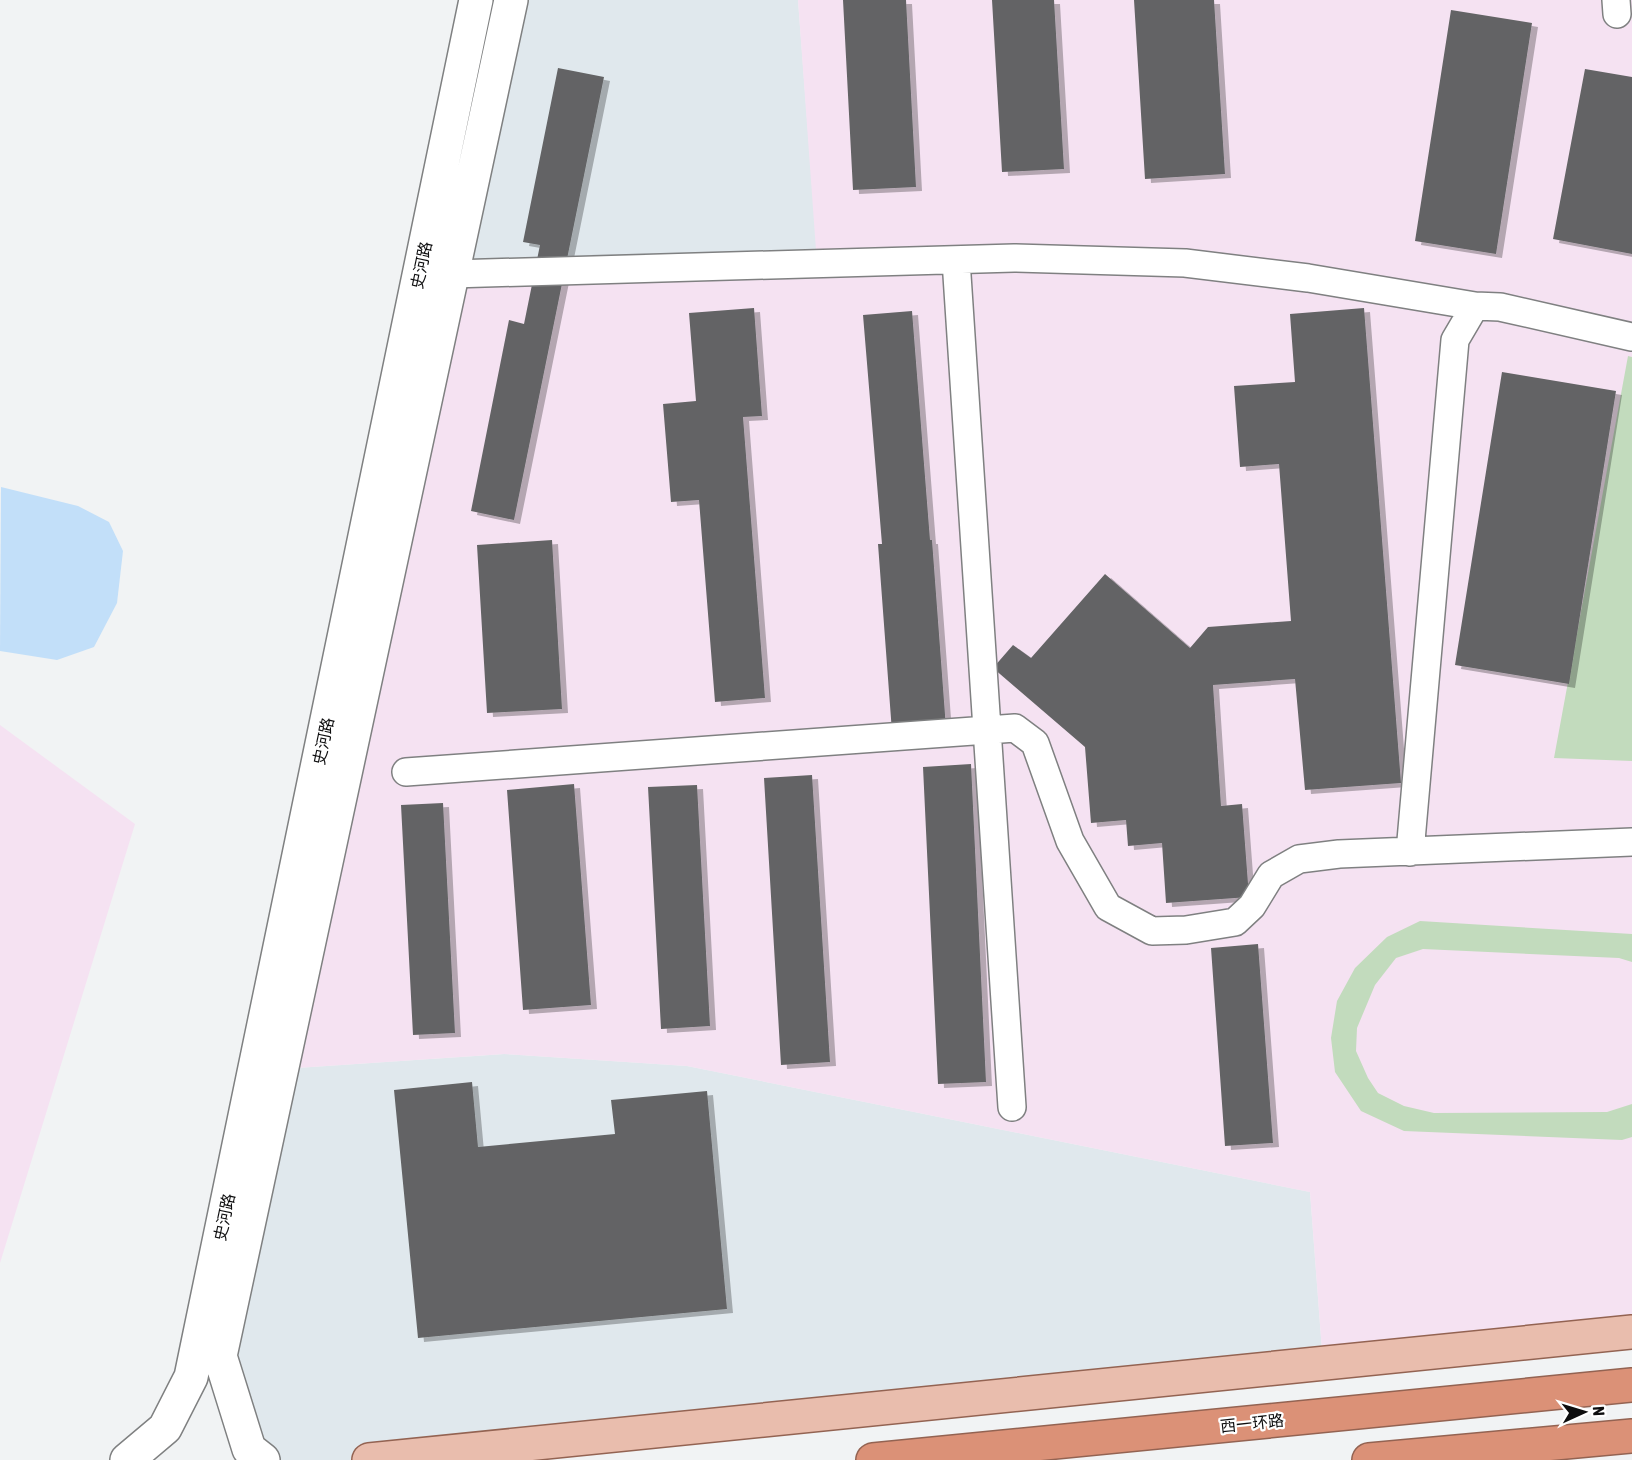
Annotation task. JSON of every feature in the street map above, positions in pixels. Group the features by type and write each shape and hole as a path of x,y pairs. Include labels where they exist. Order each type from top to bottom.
{"highway":[{"name":"西一环路","path":"873,1460 1632,1385"},
{"path":"1370,1460 1632,1436"}],"main road":[{"name":"史河路","path":"127,1460 165,1428 191,1377 476,0"},
{"name":"史河路","path":"263,1460 249,1449 220,1356 511,0"},
{"path":"369,1460 1632,1332"}],"street":[{"path":"452,274 1014,258 1185,263 1308,278 1475,306 1500,307 1632,336"},
{"path":"956,260 1012,1107"},
{"path":"1410,852 1455,340 1475,306"},
{"path":"406,771 1015,728 1035,743 1071,841 1108,907 1152,931 1186,930 1235,922 1252,906 1271,875 1299,859 1339,854 1632,842"}],"shaded area":[{"path":"511,0 798,0 818,264 452,274"},
{"path":"798,0 1632,0 1632,1332 1323,1364 1310,1192 687,1066 504,1054 282,1069 452,274 817,264"},
{"path":"0,725 135,824 0,1263"},
{"path":"505,1054 687,1066 1310,1192 1323,1364 369,1460 263,1460 220,1356 282,1069"}],"green space":[{"path":"1628,356 1632,357 1632,761 1554,758"},
{"path":"1420,921 1632,934 1632,962 1619,958 1423,949 1396,958 1375,985 1357,1028 1356,1051 1368,1078 1378,1093 1404,1106 1434,1113 1607,1112 1632,1104 1632,1137 1622,1140 1404,1131 1361,1111 1335,1072 1331,1038 1337,1001 1355,968 1387,937"}],"water":[{"path":"1,487 78,506 109,522 123,551 117,603 94,647 57,660 0,651"}],"building":[{"path":"843,0 906,0 916,187 853,190"},
{"path":"992,0 1054,0 1064,169 1002,172"},
{"path":"1134,0 1214,0 1225,174 1145,179"},
{"path":"1451,10 1532,23 1496,254 1415,241"},
{"path":"558,68 604,77 514,520 471,511 509,320 524,324 540,245 523,242"},
{"path":"1585,69 1632,77 1632,254 1553,239"},
{"path":"754,308 762,416 743,417 765,698 715,702 699,500 671,502 663,404 696,401 689,313"},
{"path":"1364,308 1401,783 1305,790 1295,679 1213,685 1221,806 1242,804 1249,897 1166,903 1162,843 1128,846 1126,820 1091,823 1085,747 993,668 1013,645 1031,658 1105,574 1190,648 1208,627 1291,621 1279,464 1240,467 1234,386 1295,382 1290,314"},
{"path":"912,311 946,728 892,732 878,544 882,544 863,315"},
{"path":"1502,372 1616,391 1569,684 1455,665"},
{"path":"552,540 562,709 487,713 477,545"},
{"path":"971,764 986,1082 938,1084 923,767"},
{"path":"812,775 830,1062 781,1065 764,778"},
{"path":"574,784 591,1005 523,1010 507,790"},
{"path":"697,785 710,1026 661,1029 648,787"},
{"path":"443,803 455,1033 413,1035 401,805"},
{"path":"1258,944 1273,1143 1225,1146 1211,948"},
{"path":"472,1082 478,1147 615,1134 611,1100 707,1091 727,1309 418,1338 394,1090"}]}
